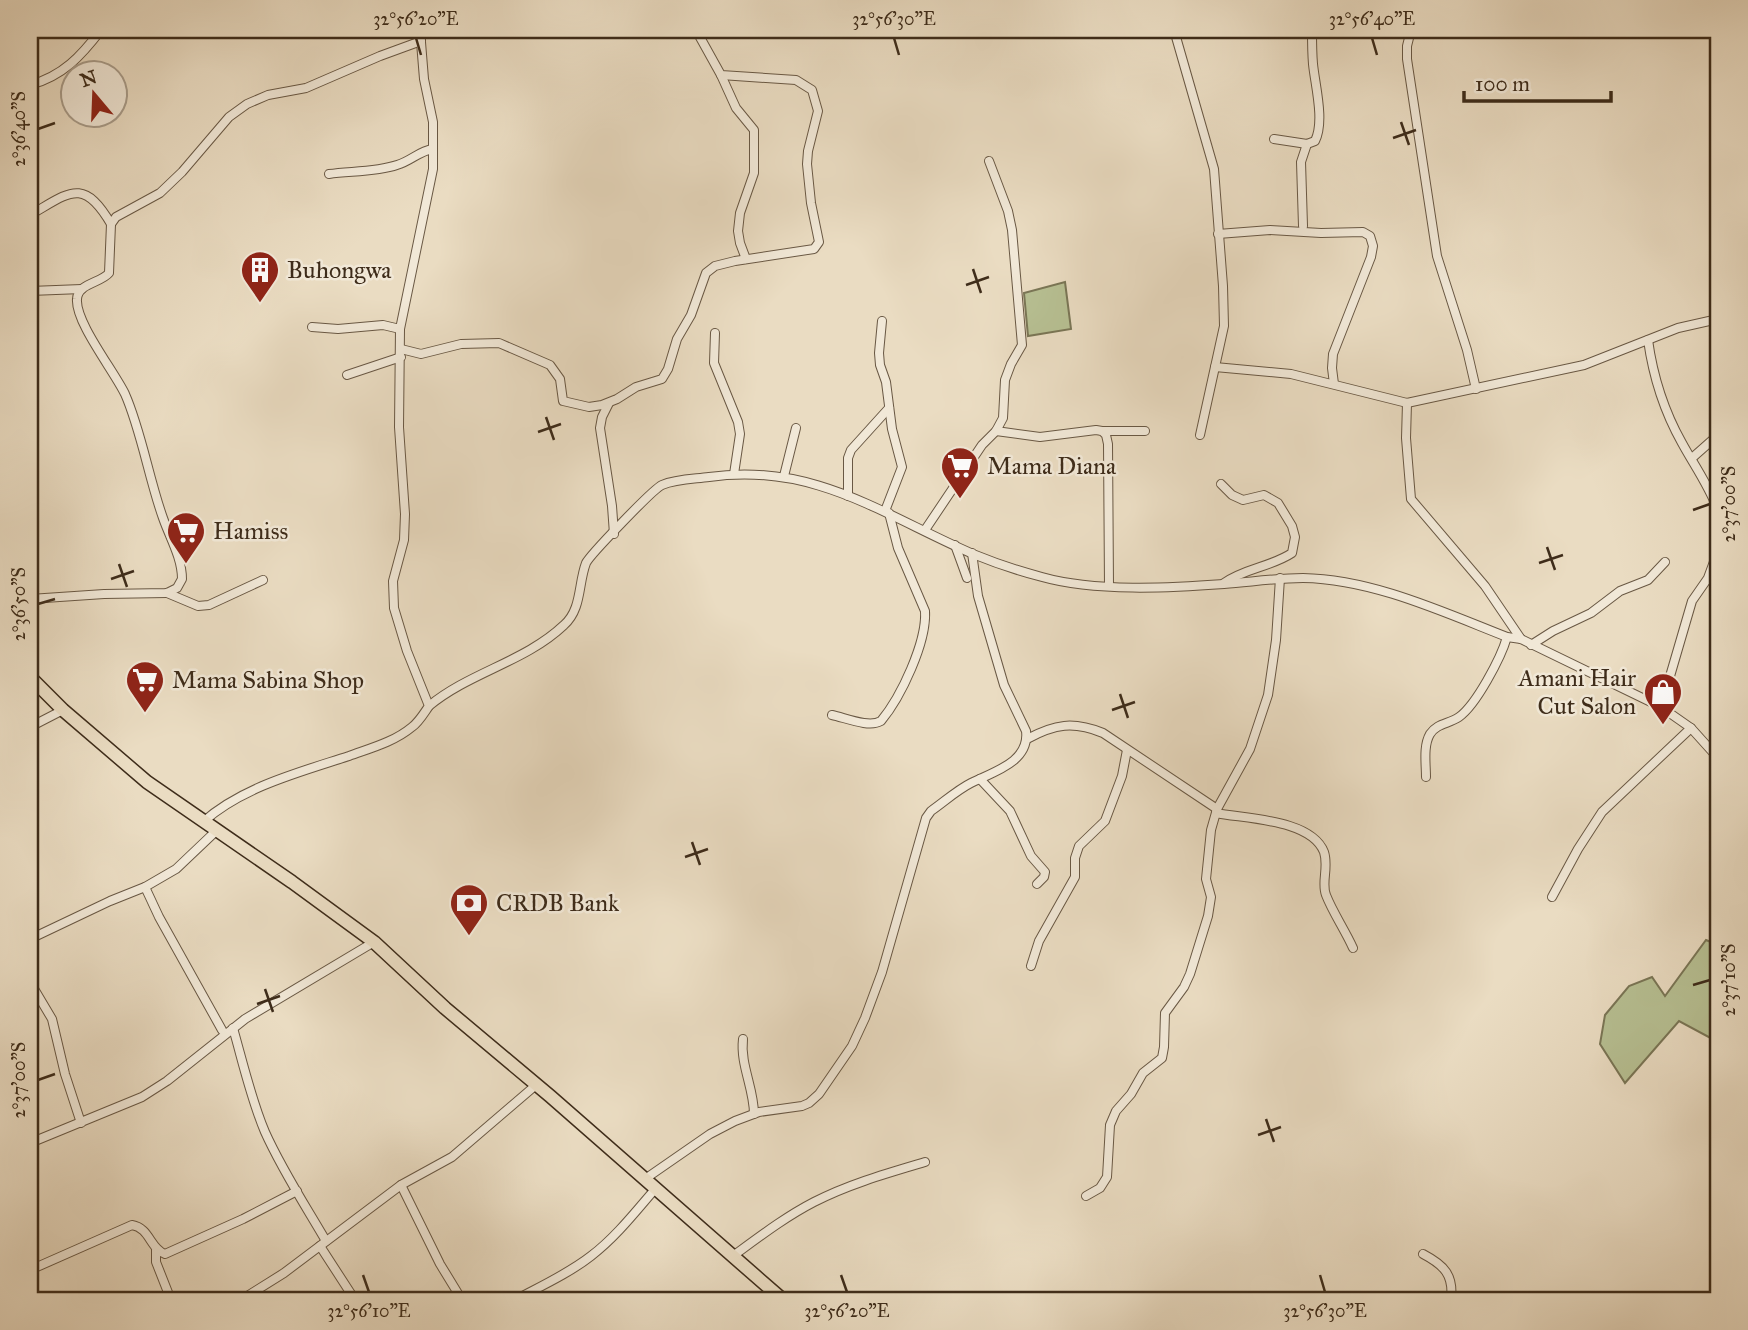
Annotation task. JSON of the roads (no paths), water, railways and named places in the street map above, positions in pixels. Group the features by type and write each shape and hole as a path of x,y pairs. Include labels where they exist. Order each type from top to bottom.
{"highway":[{"path":"30,677 63,710 147,782 374,942 446,1009 783,1300"}],"street":[{"path":"30,85 53,77 71,65 101,30"},
{"path":"420,30 424,79 433,122 433,149 428,197 400,329 399,427 405,514 404,540 393,581 394,608 407,651 429,706"},
{"path":"696,30 736,108 754,130 754,173 740,213 738,231 746,260"},
{"path":"1174,30 1214,169 1219,234 1224,326 1200,435"},
{"path":"1274,139 1307,145 1315,141 1317,136 1318,107 1312,30"},
{"path":"1412,30 1407,46 1407,59 1434,241 1476,389"},
{"path":"111,224 116,218 160,192 182,172 229,117 247,104 268,95 306,89 421,41"},
{"path":"347,375 401,353 421,354 461,344 499,343 550,365 560,379 563,401 589,407 609,403 636,387 662,379 668,369 677,339 691,315 706,273 715,266 806,252 819,243 807,164 818,111 812,90 796,80 720,75"},
{"path":"1303,226 1301,162 1307,145"},
{"path":"328,174 384,169 433,149"},
{"path":"925,530 1003,418 1005,380 1022,345 1012,230 1008,211 989,161"},
{"path":"30,215 68,195 82,193 93,198 111,224 109,273 105,278 82,289 30,290"},
{"path":"1219,234 1270,230 1363,232 1370,236 1373,246 1371,257 1333,354 1334,384"},
{"path":"82,289 77,299 80,312 91,341 107,361 125,395 163,518 177,553 182,579 177,588 167,593"},
{"path":"1215,367 1291,374 1407,403 1584,365 1678,328 1718,319"},
{"path":"832,715 876,724 881,720 906,679 926,620 925,611 898,548 887,512 902,467 878,353 882,321"},
{"path":"312,327 338,329 383,325 400,329"},
{"path":"715,333 713,363 739,426 734,474"},
{"path":"1648,340 1656,380 1665,405 1718,510"},
{"path":"609,403 601,416 600,428 614,534"},
{"path":"1407,403 1405,420 1411,499 1485,586 1521,639"},
{"path":"848,496 848,458 851,450 889,408"},
{"path":"784,476 796,428"},
{"path":"996,431 1040,437 1102,431 1145,431"},
{"path":"1102,431 1108,439 1109,586"},
{"path":"1692,458 1718,435"},
{"path":"203,822 216,810 268,785 390,742 415,726 429,706 446,692 512,661 565,625 577,606 585,566 590,555 614,534 658,486 734,474 784,476 826,487 887,512 972,553 1043,577 1073,583 1109,586 1315,579 1359,584 1507,637 1521,639 1661,707 1690,728 1718,758"},
{"path":"1221,484 1232,495 1243,500 1264,495 1270,497 1282,508 1295,537 1292,553 1222,584"},
{"path":"955,545 967,579"},
{"path":"1661,707 1692,601 1708,578 1718,551"},
{"path":"645,1179 710,1134 754,1114 775,1108 802,1106 819,1094 852,1046 882,972 926,818 955,793 1005,769 1023,750 1027,739 1023,723 1004,685 986,625 978,596 972,553"},
{"path":"1531,645 1591,613 1620,591 1648,580 1665,562"},
{"path":"1086,1196 1100,1188 1107,1177 1110,1125 1116,1111 1131,1094 1147,1068 1162,1058 1165,1013 1191,974 1208,916 1210,897 1206,879 1210,830 1250,748 1268,695 1276,640 1280,579"},
{"path":"30,599 167,593 198,606 209,605 263,580"},
{"path":"1426,777 1429,735 1440,724 1461,716 1481,690 1507,637"},
{"path":"30,727 63,710"},
{"path":"1027,739 1053,727 1078,725 1103,733 1217,811 1288,826 1306,833 1319,844 1324,853 1325,894 1353,948"},
{"path":"1552,897 1602,812 1690,728"},
{"path":"1031,966 1039,941 1075,877 1075,858 1079,846 1105,821 1122,776 1127,750"},
{"path":"980,779 1010,811 1031,856 1045,872 1037,884"},
{"path":"30,939 145,887 176,869 216,831"},
{"path":"145,887 222,1031"},
{"path":"30,1143 142,1097 159,1087 233,1028 310,978 374,942"},
{"path":"30,982 52,1019 65,1074 81,1123"},
{"path":"233,1028 264,1130 355,1300"},
{"path":"743,1039 743,1060 751,1084 754,1114"},
{"path":"241,1300 284,1273 401,1185 452,1157 536,1085"},
{"path":"733,1256 815,1201 880,1175 925,1163"},
{"path":"401,1185 440,1264 462,1300"},
{"path":"515,1300 592,1255 656,1188"},
{"path":"30,1270 132,1225 144,1230 158,1252 172,1252 297,1191"},
{"path":"158,1252 156,1251 156,1262 171,1300"},
{"path":"1423,1254 1446,1270 1452,1284 1451,1300"},
{"path":"1717,1300 1718,1292"}],"place":[{"name":"Buhongwa","path":"260,304"},
{"name":"Mama Diana","path":"960,500"},
{"name":"Hamiss","path":"186,565"},
{"name":"Mama Sabina Shop","path":"145,714"},
{"name":"Amani Hair Cut Salon","path":"1663,726"},
{"name":"CRDB Bank","path":"469,937"}]}
